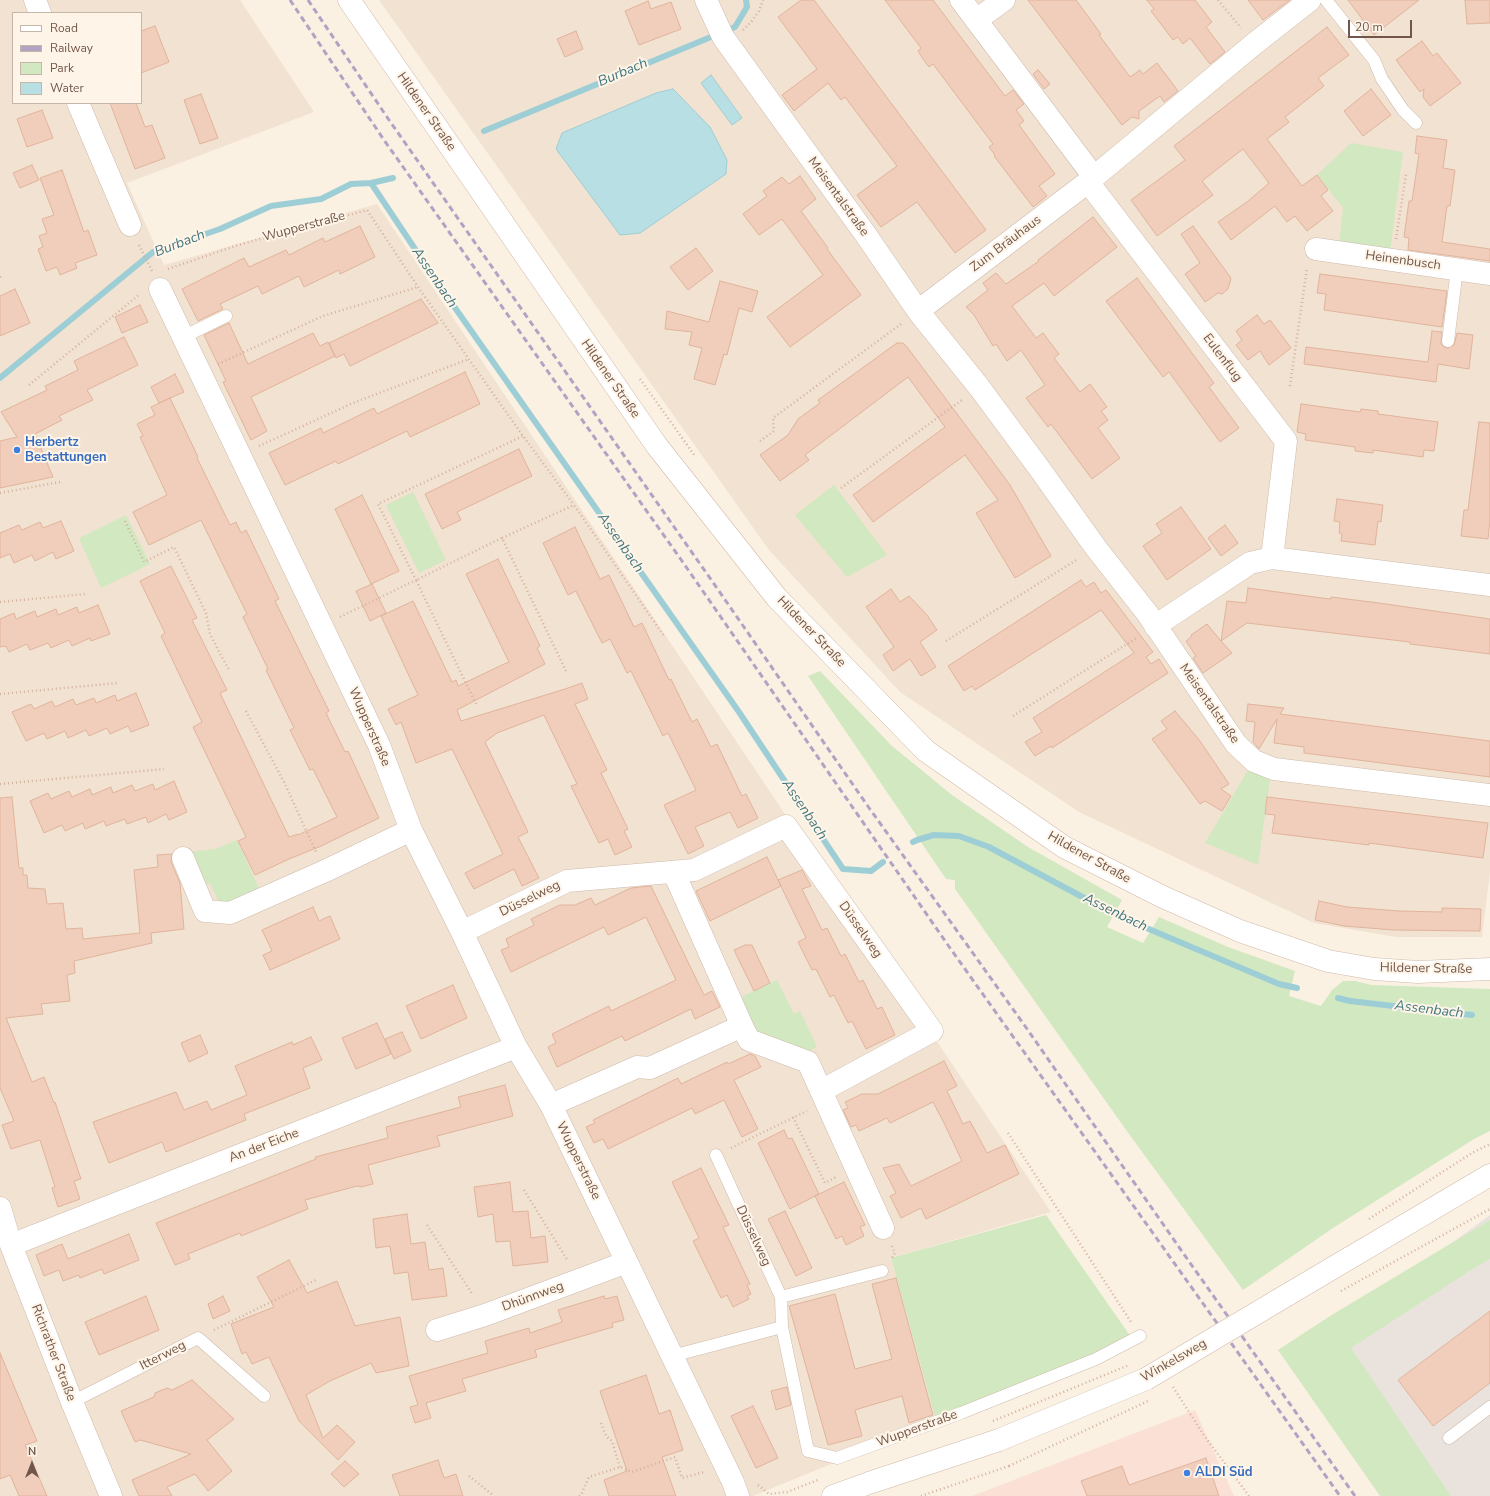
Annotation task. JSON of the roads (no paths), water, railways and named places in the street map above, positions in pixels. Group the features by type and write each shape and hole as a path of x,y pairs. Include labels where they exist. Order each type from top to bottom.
{"street":[{"path":"35,0 40,12"},
{"name":"Hildener Straße","path":"349,0 657,446 777,598 926,751 1064,847 1163,897 1240,931 1328,961 1374,969 1418,972 1490,969"},
{"name":"Meisentalstraße","path":"706,0 722,34 866,235 918,311 979,387 1040,468 1096,548 1156,626 1236,744 1254,761 1274,769 1490,795"},
{"path":"961,0 1091,180"},
{"path":"976,20 1004,0"},
{"name":"Zum Bräuhaus","path":"918,311 1091,180 1254,44 1310,0"},
{"path":"78,104 130,225"},
{"name":"Eulenflug","path":"1091,180 1286,441 1272,558"},
{"name":"Heinenbusch","path":"1316,249 1490,274"},
{"name":"Wupperstraße","path":"156,281 379,745 411,830 462,932 516,1047 551,1105 628,1262 733,1482 738,1496"},
{"path":"1156,626 1250,562 1272,558 1490,585"},
{"name":"Düsselweg","path":"462,932 567,881 674,873 694,870 786,826 932,1032 823,1096"},
{"path":"183,858 205,911 230,913 325,871 411,830"},
{"path":"674,873 749,1040 808,1062 883,1228"},
{"path":"551,1105 637,1067 650,1068 742,1026"},
{"name":"An der Eiche","path":"11,1245 516,1047"},
{"name":"Winkelsweg","path":"833,1496 869,1483 996,1430 1146,1378 1490,1175"},
{"name":"Richrather Straße","path":"0,1208 11,1245 72,1402 111,1496"},
{"name":"Dhünnweg","path":"437,1330 485,1315 628,1262"}],"lane":[{"path":"1326,0 1374,60 1382,79 1403,110 1416,123"},
{"path":"1448,341 1457,269"},
{"path":"183,337 226,316"},
{"name":"Düsselweg","path":"716,1155 781,1297 782,1327"},
{"path":"781,1297 882,1271"},
{"path":"672,1356 782,1327"},
{"name":"Wupperstraße","path":"782,1327 808,1451 837,1458 961,1413 1089,1362 1140,1336"},
{"name":"Itterweg","path":"72,1402 198,1338 264,1396"},
{"path":"1449,1438 1490,1408"}],"water":[{"path":"711,75 742,118 732,125 701,83"},
{"path":"673,89 710,127 727,160 726,174 640,233 620,235 556,149 562,133 656,93"}],"waterway":[{"name":"Burbach","path":"484,131 735,27 747,7 746,0"},
{"name":"Burbach","path":"0,378 153,252 220,229 271,206 321,199 351,184 371,183 393,178"},
{"name":"Assenbach","path":"371,183 439,285 739,712 843,869 871,871 883,862"},
{"name":"Assenbach","path":"913,842 934,835 959,836 989,847 1118,916 1279,984 1297,988"},
{"name":"Assenbach","path":"1338,998 1350,1001 1472,1015"}],"railway":[{"path":"290,0 384,140 682,561 950,948 1340,1496"},
{"path":"308,0 389,120 867,805 1025,1026 1355,1496"}],"place":[{"name":"Herbertz Bestattungen","path":"17,450"},
{"name":"ALDI Süd","path":"1187,1473"}]}
